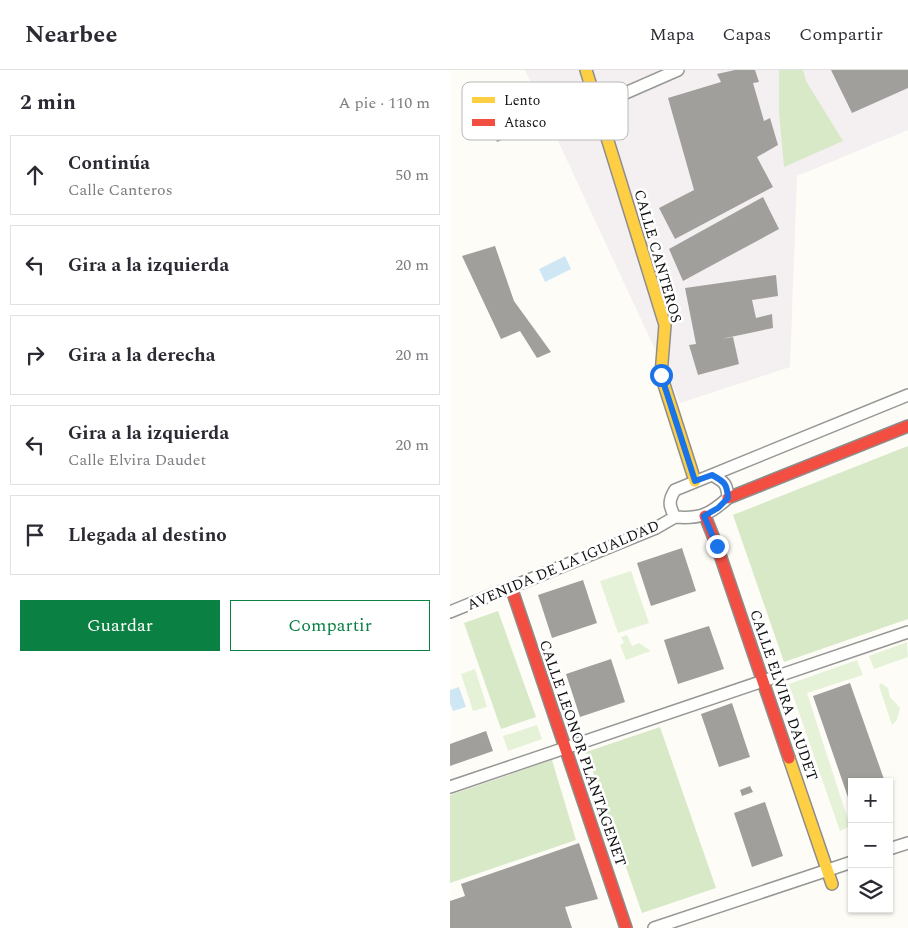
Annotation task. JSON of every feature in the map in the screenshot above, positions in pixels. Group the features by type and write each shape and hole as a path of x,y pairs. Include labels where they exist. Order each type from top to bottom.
{"street":[{"name":"CALLE CANTEROS","path":"586,70 590,82"},
{"path":"628,92 678,70"},
{"name":"CALLE CANTEROS","path":"609,140 665,325 661,375 695,481"},
{"path":"908,395 675,490 669,500 670,509 675,518 704,516 718,508 728,498 908,426"},
{"path":"712,475 723,481 727,488 728,498"},
{"name":"CALLE ELVIRA DAUDET","path":"704,516 717,546 832,884"},
{"name":"AVENIDA DE LA IGUALDAD","path":"450,612 656,528 675,518"},
{"name":"CALLE LEONOR PLANTAGENET","path":"511,587 626,928"},
{"path":"450,787 908,632"},
{"path":"893,848 908,843"},
{"path":"654,928 848,863"}],"shaded area":[{"path":"525,70 908,70 908,130 797,176 790,367 680,403 558,140 628,140 628,82 531,82"}],"green space":[{"path":"779,70 803,70 806,81 843,141 784,167 779,112"},
{"path":"908,446 908,619 784,662 733,515"},
{"path":"631,571 649,623 618,633 600,581"},
{"path":"498,611 536,717 501,729 464,623"},
{"path":"627,635 632,646 639,643 651,651 626,660 620,645 624,643 621,637"},
{"path":"907,642 908,657 874,669 869,656"},
{"path":"857,660 863,675 807,693 848,820 848,827 840,831 789,684"},
{"path":"475,669 487,707 473,711 461,674"},
{"path":"881,683 888,688 890,697 900,708 897,720 892,725 879,686"},
{"path":"537,725 542,739 508,751 503,736"},
{"path":"660,727 716,888 642,913 586,752"},
{"path":"552,760 576,840 450,883 450,795"}],"water":[{"path":"565,256 571,269 545,282 539,269"},
{"path":"459,687 466,707 453,711 450,703 450,690"}],"building":[{"path":"735,70 755,70 759,82 753,83 764,121 770,118 778,145 757,157 773,187 675,239 659,208 694,190 668,98 721,82 717,74"},
{"path":"831,70 908,70 908,88 852,113"},
{"path":"763,197 779,229 683,281 669,249"},
{"path":"495,246 514,301 551,352 537,358 520,331 501,339 462,256"},
{"path":"776,275 778,296 752,300 756,318 772,314 773,328 721,339 733,337 739,364 698,375 689,345 696,344 685,288"},
{"path":"682,548 696,591 651,606 637,563"},
{"path":"583,580 597,623 552,638 538,595"},
{"path":"709,626 724,669 678,684 664,640"},
{"path":"611,659 625,702 580,717 566,674"},
{"path":"850,683 884,778 848,778 848,797 813,696"},
{"path":"732,703 750,757 719,767 701,714"},
{"path":"486,731 493,751 450,766 450,744"},
{"path":"750,786 753,792 742,796 740,790"},
{"path":"765,802 783,856 752,867 734,813"},
{"path":"579,843 598,899 565,907 572,928 450,928 450,901 465,896 461,884"}],"traffic: slow":[{"path":"586,70 590,82"},
{"path":"608,140 665,325 661,375 695,481"},
{"path":"789,758 832,884"}],"traffic: jam":[{"path":"728,498 908,426"},
{"path":"705,516 789,758"},
{"path":"511,587 626,928"}],"route":[{"path":"661,375 695,481 712,475 723,481 727,488 728,498 718,508 704,516 717,546"}]}
